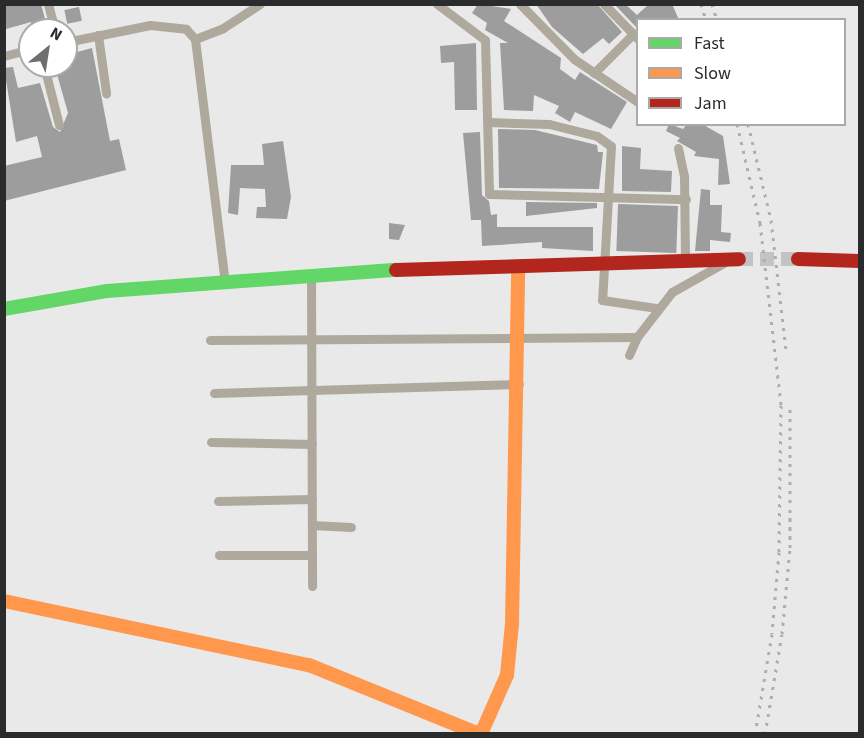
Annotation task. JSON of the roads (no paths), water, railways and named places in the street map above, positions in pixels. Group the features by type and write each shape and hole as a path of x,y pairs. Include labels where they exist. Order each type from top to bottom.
{"street":[{"path":"195,39 223,28 260,4"},
{"path":"437,4 485,40 489,122 489,194 686,199"},
{"path":"520,4 542,31 594,73 636,101"},
{"path":"594,73 635,36 604,4"},
{"path":"78,40 150,25 186,29 195,39 225,282"},
{"path":"98,36 106,93"},
{"path":"47,78 59,125"},
{"path":"489,122 549,124 597,136 611,146 602,300 657,308"},
{"path":"678,148 686,199 685,261"},
{"path":"4,309 107,291 311,276 734,259"},
{"path":"629,355 637,337 657,308 672,292 734,259"},
{"path":"798,259 860,261"},
{"path":"4,601 309,665 480,734 507,675 519,384 518,267"},
{"path":"311,276 312,586"},
{"path":"210,340 311,338 518,340 637,337"},
{"path":"214,393 519,384"},
{"path":"211,442 312,444"},
{"path":"218,501 312,499"},
{"path":"312,525 351,527"},
{"path":"219,555 312,555"}],"tunnel":[{"path":"739,259 798,259"}],"railway":[{"path":"701,4 705,18"},
{"path":"712,4 716,18"},
{"path":"737,126 760,223 781,405 779,552 772,634 755,734"},
{"path":"748,126 771,220 786,349"},
{"path":"765,734 782,634 790,548 790,406"}]}
